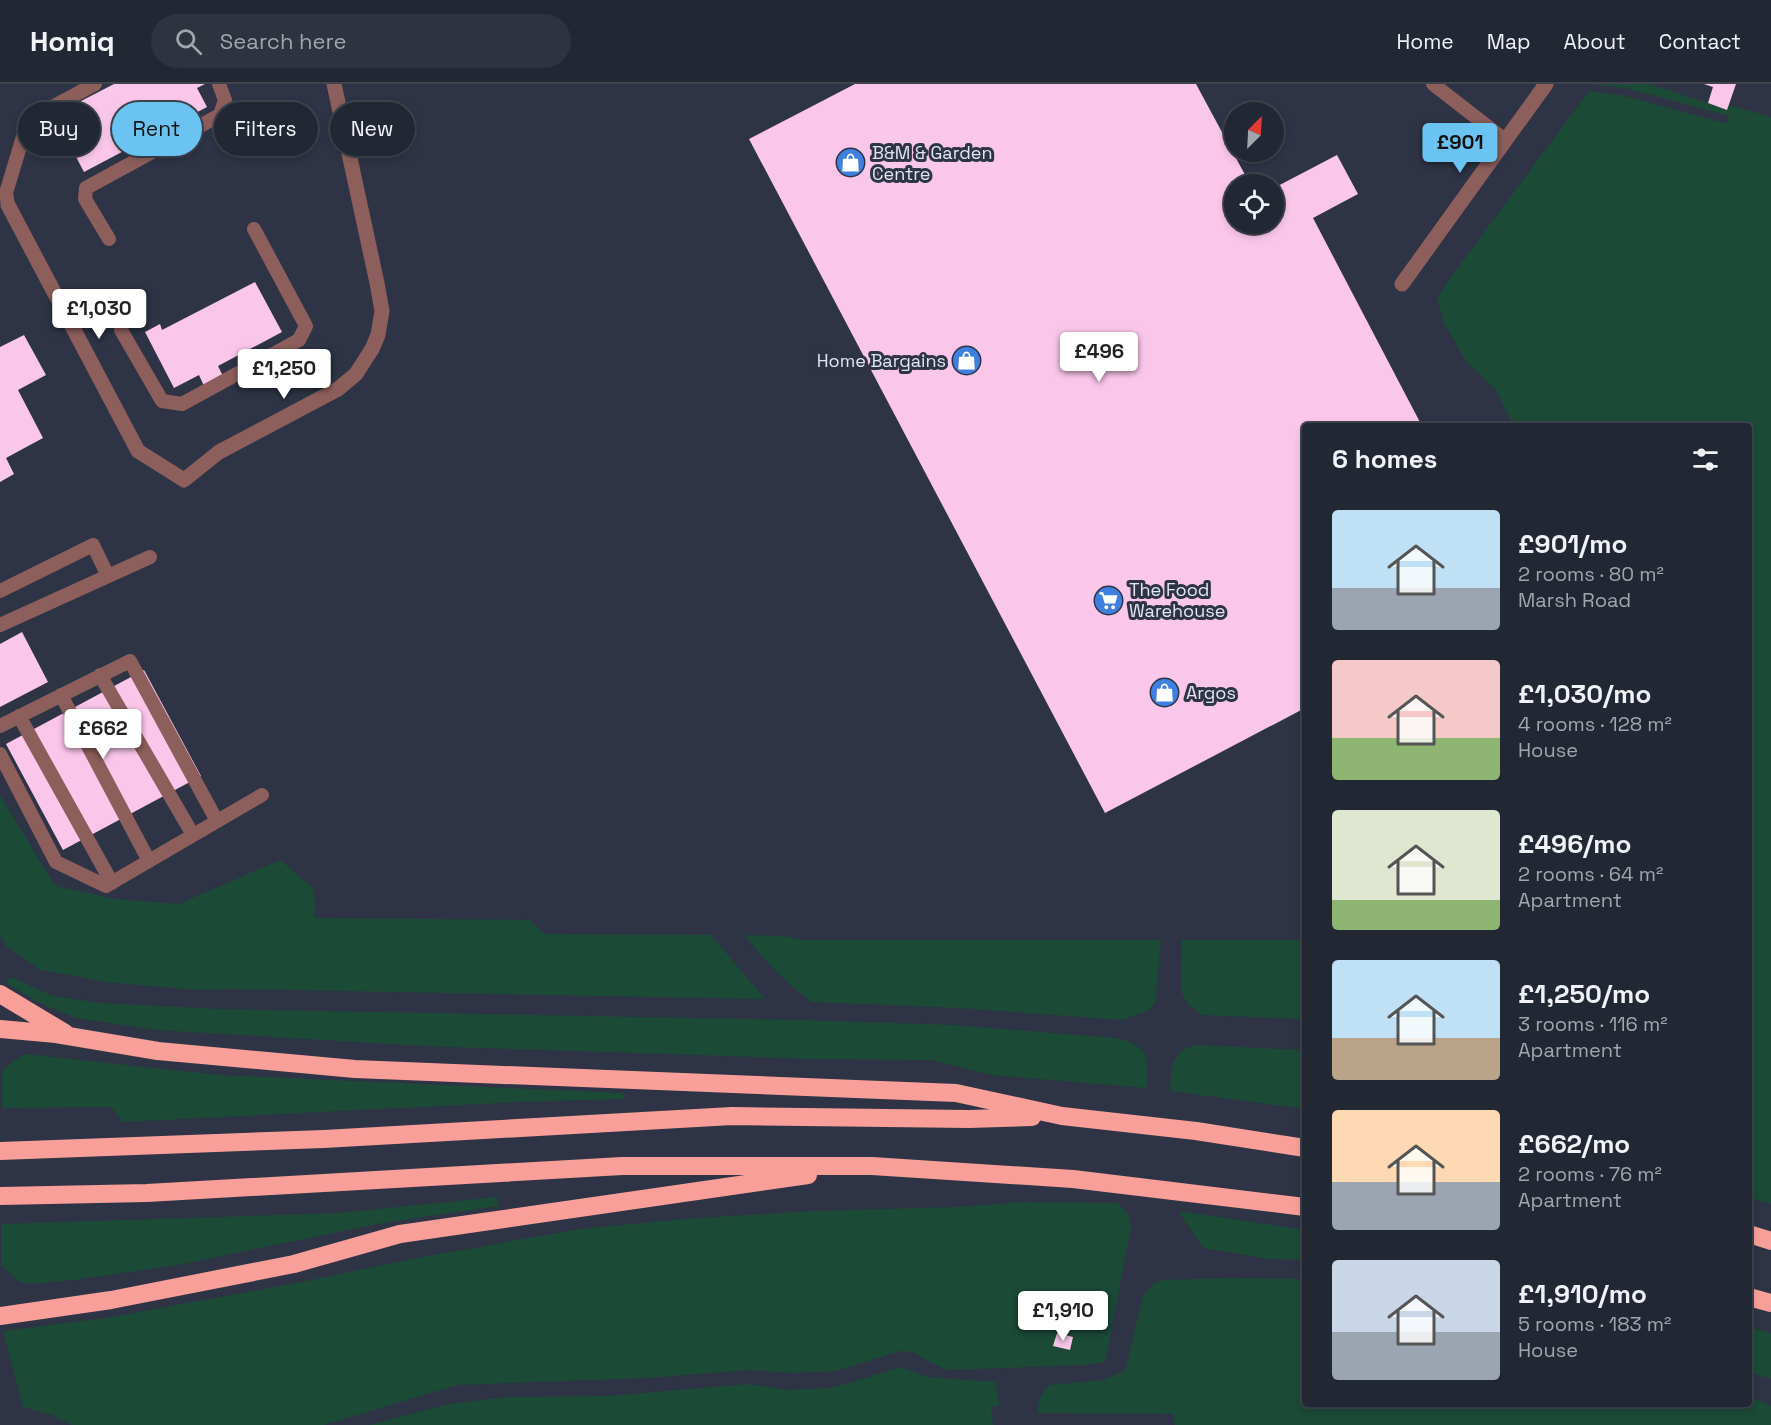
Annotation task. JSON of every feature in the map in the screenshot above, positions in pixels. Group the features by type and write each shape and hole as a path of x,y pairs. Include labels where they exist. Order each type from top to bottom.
{"highway":[{"path":"0,994 70,1036"},
{"path":"0,1029 70,1036 158,1051 355,1070 956,1093 1062,1116 1196,1131 1302,1148"},
{"path":"0,1151 324,1139 732,1116 969,1119 1062,1116"},
{"path":"0,1196 147,1193 622,1166 872,1166 1073,1179 1302,1207"},
{"path":"0,1316 111,1300 294,1264 400,1234 872,1166"},
{"path":"1752,1235 1771,1240"},
{"path":"1752,1298 1771,1303"}],"street":[{"path":"8,205 138,451 184,480 219,452 338,389 356,374 378,335 382,311 334,84"},
{"path":"1402,284 1546,84"}],"lane":[{"path":"8,205 6,193 28,120 95,84"},
{"path":"109,238 85,199 86,188 220,115 225,100 219,84"},
{"path":"1433,84 1505,140"},
{"path":"121,330 162,401 182,404 299,340 306,326 254,229"},
{"path":"0,591 93,545 108,576"},
{"path":"0,625 150,557"},
{"path":"0,726 130,661 217,821"},
{"path":"100,675 193,835"},
{"path":"61,695 148,861"},
{"path":"19,716 112,883"},
{"path":"0,754 56,862 106,886 262,795"}],"green space":[{"path":"1589,84 1649,84 1727,109 1729,105 1771,117 1771,1204 1752,1199 1752,423 1512,423 1496,390 1465,360 1444,323 1437,298 1589,91 1621,95 1728,124 1729,116 1626,88"},
{"path":"0,795 55,886 115,899 179,904 280,860 314,889 315,918 529,920 545,934 711,935 765,999 196,990 106,982 41,970 7,947 0,935"},
{"path":"745,935 785,936 799,940 1161,940 1155,1002 1150,1010 1122,1020 960,1008 812,1002 776,971"},
{"path":"1182,940 1302,940 1302,1019 1202,1015 1190,1006 1181,992"},
{"path":"11,977 53,996 101,1003 219,1009 954,1025 1115,1038 1135,1045 1145,1054 1147,1088 992,1075 932,1060 813,1059 422,1046 157,1030 76,1018 38,1002 5,982"},
{"path":"1197,1045 1302,1050 1302,1109 1170,1091 1174,1062 1177,1056"},
{"path":"25,1054 219,1075 623,1093 623,1099 518,1102 123,1122 111,1107 2,1108 2,1071"},
{"path":"497,1197 499,1206 382,1223 178,1265 73,1280 32,1284 20,1282 1,1265 1,1224 338,1213"},
{"path":"1025,1202 1118,1203 1128,1214 1131,1227 1105,1362 1084,1365 947,1370 912,1352 900,1351 836,1371 795,1373 749,1370 647,1378 457,1385 324,1425 72,1425 52,1415 23,1407 3,1331 106,1318 580,1229 685,1219 814,1211 955,1207"},
{"path":"1178,1211 1302,1230 1302,1260 1269,1259 1203,1248"},
{"path":"1302,1279 1302,1407 1752,1407 1752,1397 1771,1406 1771,1425 1175,1425 1173,1414 1038,1413 1040,1398 1049,1385 1103,1380 1125,1371 1143,1296 1153,1284 1163,1280"},
{"path":"1752,1328 1771,1333 1771,1379 1752,1373"},
{"path":"901,1367 927,1377 995,1382 1000,1406 991,1407 993,1425 369,1425 449,1404 508,1397 607,1396 748,1384 788,1390 832,1388"}],"building":[{"path":"114,84 205,84 197,88 207,107 202,110 202,102 112,102 112,156 114,156 84,172 76,156 100,156 100,102 79,102"},
{"path":"855,84 1196,84 1224,136 1224,162 1238,162 1245,174 1224,174 1224,234 1284,234 1284,183 1337,155 1358,194 1313,218 1420,423 1302,423 1302,710 1105,813 749,139"},
{"path":"1704,84 1736,84 1727,110 1708,103 1713,87"},
{"path":"255,282 282,332 218,366 223,376 204,386 199,375 174,388 145,332 160,324 162,330"},
{"path":"24,335 46,375 18,390 43,438 6,458 14,474 0,482 0,347"},
{"path":"22,632 48,682 0,707 0,644"},
{"path":"144,670 201,776 63,850 6,744"},
{"path":"1057,1333 1073,1337 1070,1350 1053,1346"}],"place":[{"name":"B&M & Garden Centre","path":"851,163"},
{"name":"Home Bargains","path":"967,361"},
{"name":"The Food Warehouse","path":"1108,600"},
{"name":"Argos","path":"1165,693"}]}
